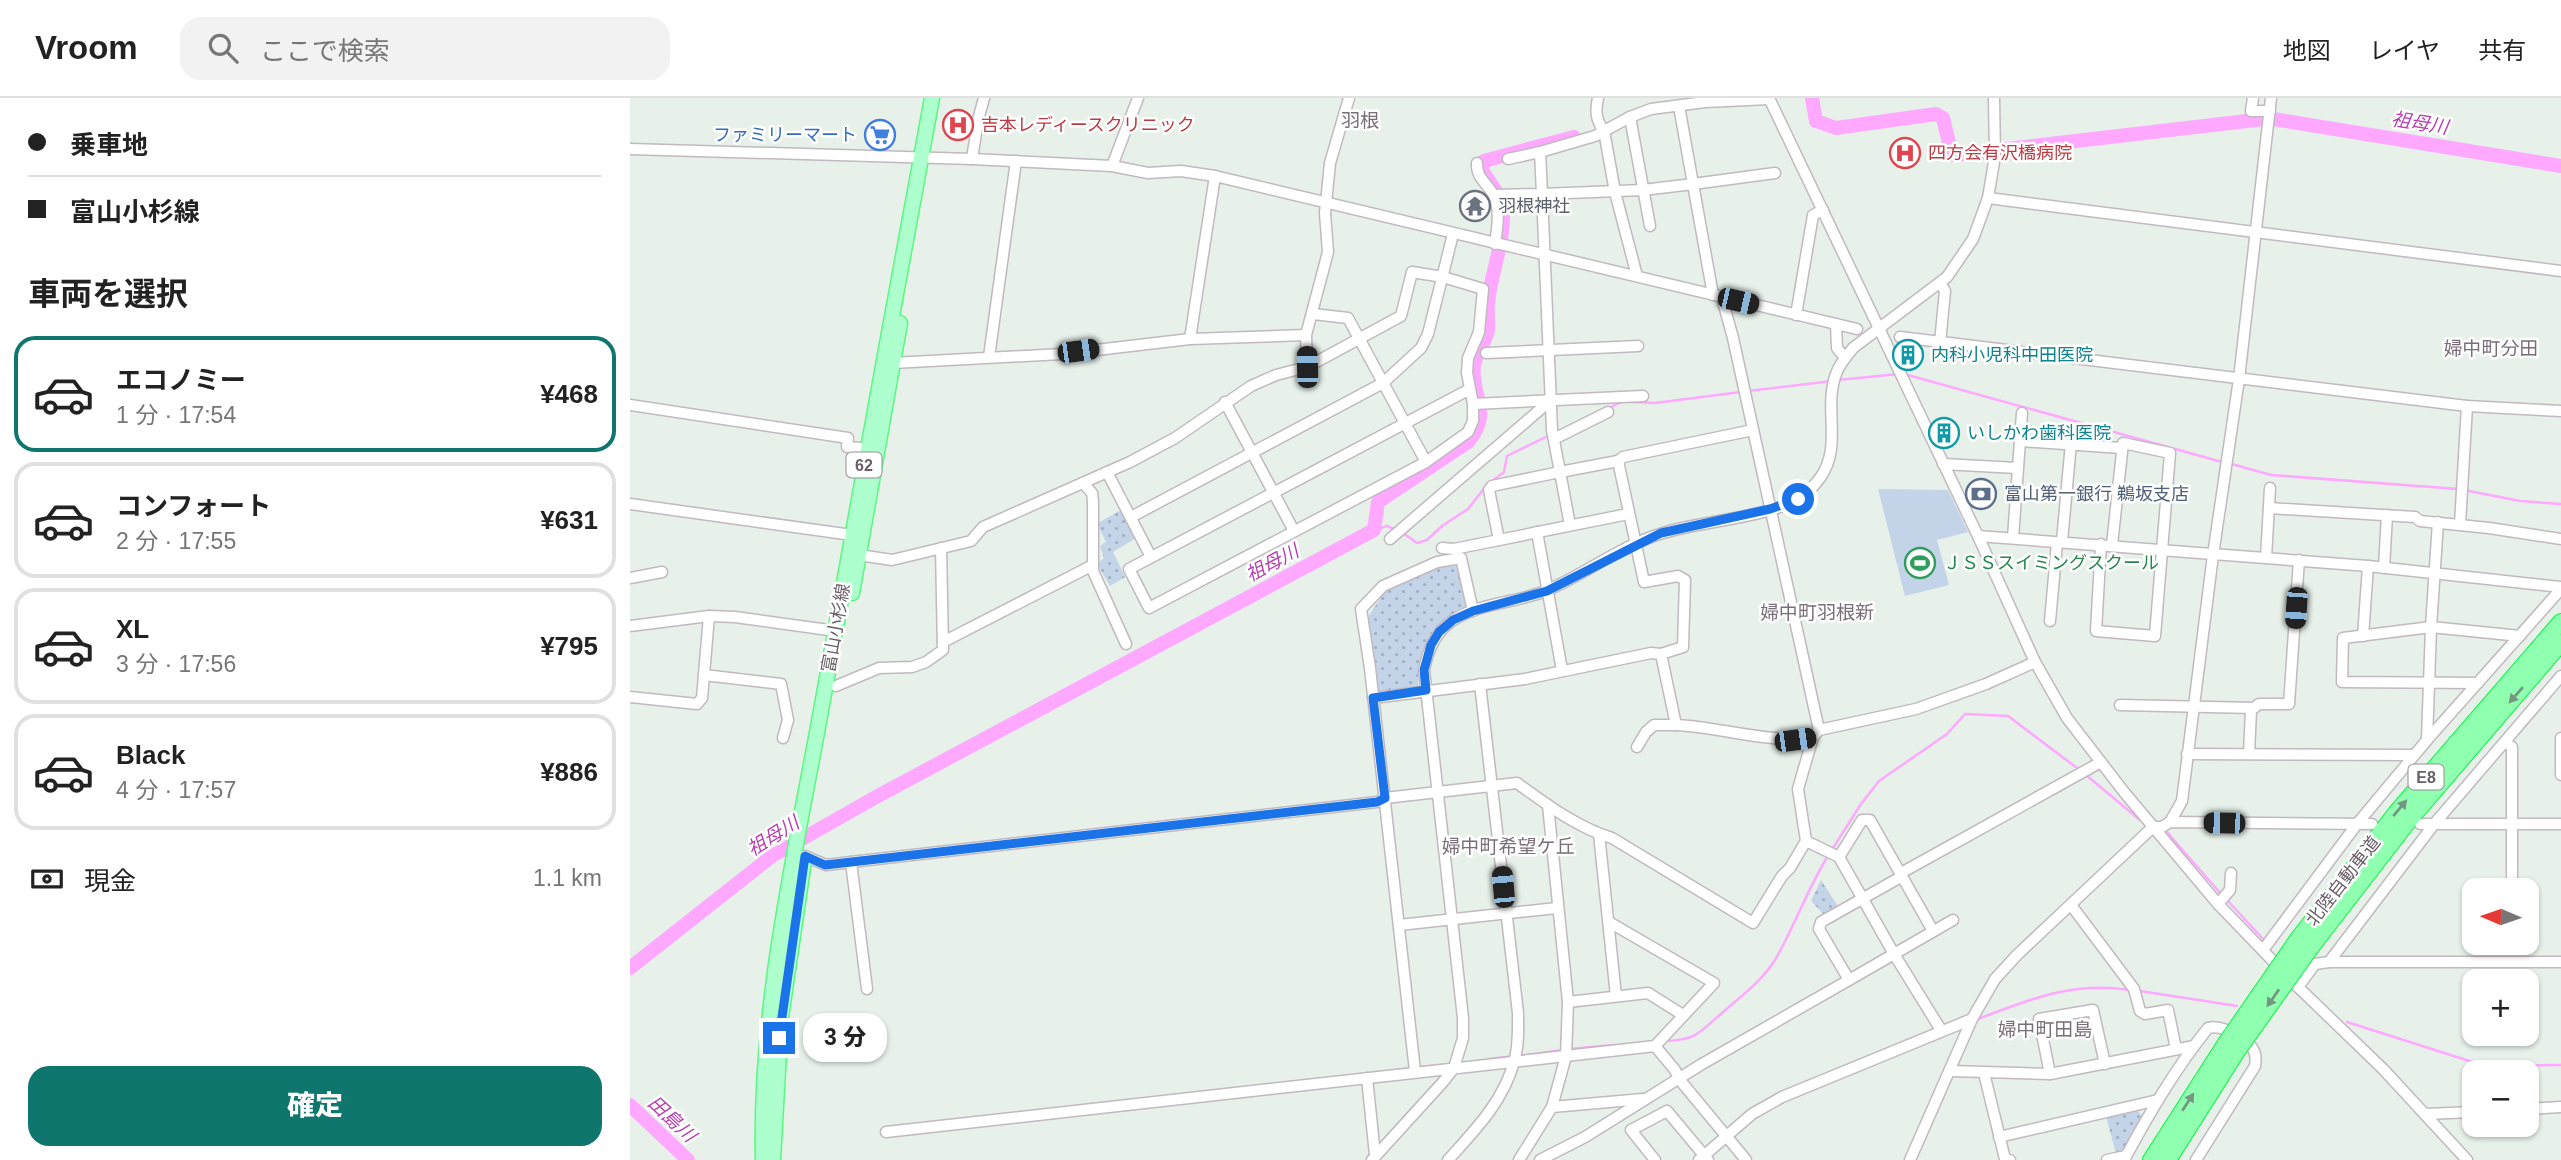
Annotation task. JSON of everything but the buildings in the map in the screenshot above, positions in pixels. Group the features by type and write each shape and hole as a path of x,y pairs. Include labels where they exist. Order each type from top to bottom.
{"highway":[{"name":"北陸自動車道","path":"2151,1160 2396,813 2561,622"},
{"name":"北陸自動車道","path":"2305,943 2561,643"},
{"name":"北陸自動車道","path":"2168,1160 2232,1047"}],"main road":[{"name":"富山小杉線","path":"805,829 836,686 893,363 932,98"},
{"name":"富山小杉線","path":"773,1160 781,1017 805,829 836,631 867,451 925,157 942,98"},
{"name":"富山小杉線","path":"763,1160 769,1016 802,853"}],"street":[{"path":"972,159 978,120 985,98"},
{"path":"1112,166 1138,98"},
{"path":"1307,367 1306,335 1328,252 1326,204 1330,163 1349,98"},
{"path":"1598,98 1595,110 1604,131 1615,192 1637,276"},
{"path":"1374,1158 1454,1068 1463,1038 1453,919 1424,670 1431,645 1439,632 1453,620 1473,611 1547,591 1661,533 1770,509 1798,499 1812,488 1826,469 1833,449 1832,391 1836,374 1845,358 1853,348 1947,277 1973,239 1988,198 1995,156 1994,98"},
{"path":"2253,98 2252,111 2270,111"},
{"path":"1910,1160 1972,1019 1995,979 2153,827 2162,827 2170,822 2182,801 2213,555 2239,379 2271,98"},
{"path":"1508,159 1595,136 1651,109 1769,99 1978,536 2035,662 2067,718 2218,904 2298,987 2383,1069 2467,1160"},
{"path":"802,853 825,865 1377,802 1385,798 1517,783 1548,805 1599,834 1612,838 1754,923 1806,841 1798,789 1816,734 1753,430 1717,296 1679,106"},
{"path":"1630,117 1650,226"},
{"path":"630,149 925,157 1112,166 1148,173 1181,171 1215,176 1857,329"},
{"path":"1540,152 1554,439 1570,525"},
{"path":"989,357 1006,249 1008,210 1016,161"},
{"path":"1477,163 1478,173 1494,195 1497,209 1495,244"},
{"path":"1494,195 1643,190 1775,173"},
{"path":"1190,340 1215,176"},
{"path":"1988,198 2561,271"},
{"path":"1796,315 1814,215 1823,210"},
{"path":"1131,517 1383,383 1421,348 1453,234"},
{"path":"859,555 892,560 971,541 983,527 1107,472 1175,438 1251,386 1276,375 1307,367 1401,316 1412,272 1443,277 1483,289 1479,332 1468,358 1473,421 1468,432 1426,462 1149,608 1129,569 1470,389"},
{"path":"1940,283 1945,291 1940,343"},
{"path":"1313,314 1348,318 1426,462"},
{"path":"1836,324 1838,348 1845,358"},
{"path":"893,363 1062,354 1190,340 1306,335"},
{"path":"1900,337 2468,406 2561,411"},
{"path":"1486,353 1638,346"},
{"path":"1473,404 1643,396"},
{"path":"1390,539 1551,400"},
{"path":"1225,402 1294,531"},
{"path":"630,405 848,438 847,447 867,451"},
{"path":"2460,524 2468,406"},
{"path":"1554,439 1608,412"},
{"path":"2012,538 2022,413"},
{"path":"1499,540 1489,490 1492,486 1753,430"},
{"path":"2020,441 2121,448"},
{"path":"2050,621 2071,443"},
{"path":"2123,443 2170,453 2155,635 2096,631 2121,448 2123,443"},
{"path":"1373,698 1525,679 1651,653 1661,654 1683,647 1685,580 1678,576 1644,582 1618,461"},
{"path":"1943,464 2017,468"},
{"path":"1107,472 1151,557"},
{"path":"1083,483 1092,493 1093,500 1093,571 1126,643"},
{"path":"2266,558 2270,488"},
{"path":"630,504 852,535"},
{"path":"2269,508 2387,515 2561,539"},
{"path":"1442,548 1454,549 1628,514"},
{"path":"2384,568 2387,515"},
{"path":"2427,740 2438,522"},
{"path":"1537,532 1562,670"},
{"path":"1978,536 2368,566 2561,588"},
{"path":"836,686 878,668 903,668 926,662 943,650 941,548"},
{"path":"1415,1071 1361,609 1383,586 1437,562 1461,558 1473,611"},
{"path":"2249,753 2251,710 2259,704 2289,704 2299,560"},
{"path":"943,642 1093,565"},
{"path":"2363,636 2368,566"},
{"path":"630,578 662,572"},
{"path":"2263,950 2357,824 2561,588"},
{"path":"630,697 697,704 702,698 709,616"},
{"path":"630,626 709,616 836,631"},
{"path":"2478,682 2342,682 2343,638 2431,627 2520,636"},
{"path":"1661,654 1676,725"},
{"path":"1637,747 1654,725 1706,726 1771,739 1795,740 1916,709 1986,684 2035,662"},
{"path":"704,676 781,684 788,720 783,738"},
{"path":"2329,962 2435,823 2561,676"},
{"path":"1448,1160 1486,1119 1505,1086 1514,1061 1518,1013 1480,684"},
{"path":"2120,705 2254,708"},
{"path":"2561,738 2561,775"},
{"path":"2505,741 2512,747 2512,878"},
{"path":"2187,754 2414,755"},
{"path":"1849,980 1819,929 1821,922 1899,878 1901,873 2101,762"},
{"path":"1518,1160 1552,1107 1566,1056 1568,1002 1548,805"},
{"path":"1839,857 1863,820 1870,820 1933,931"},
{"path":"2170,822 2372,824"},
{"path":"2420,824 2561,824"},
{"path":"1599,834 1616,996"},
{"path":"1806,841 1839,857 1941,1030"},
{"path":"851,862 867,989"},
{"path":"2218,904 2230,890 2231,873"},
{"path":"2071,905 2134,989 2140,1011 2145,1014 2168,1010 2176,1049"},
{"path":"1399,925 1557,908"},
{"path":"1540,1160 1586,1137 1679,1079 1953,920"},
{"path":"886,1132 1655,1046 1714,983 1609,922"},
{"path":"2298,987 2315,964 2329,962 2561,962"},
{"path":"1568,1002 1648,993 1683,1014"},
{"path":"2050,1074 2039,1019 2093,1010 2105,1063"},
{"path":"1655,1160 1631,1130 1667,1111 1704,1159 1752,1114 1782,1097 1972,1019"},
{"path":"2107,1160 2125,1158 2158,1100 2194,1046 2208,1028 2223,1027 2252,1048 2256,1058 2255,1066 2196,1160"},
{"path":"1655,1046 1746,1160"},
{"path":"1951,1071 2050,1074 2194,1046"},
{"path":"1984,1073 2005,1158 2010,1160"},
{"path":"1367,1078 1374,1158"},
{"path":"1552,1107 1648,1098"},
{"path":"1999,1137 2158,1100"},
{"path":"2539,1109 2561,1107"},
{"path":"2425,1114 2462,1112"}],"shaded area":[{"name":"ＪＳＳスイミングスクール","path":"1878,489 1948,490 1968,532 1937,540 1949,585 1905,596"},
{"path":"1121,510 1136,538 1113,552 1125,577 1110,586 1097,564 1104,558 1100,546 1106,542 1098,523"},
{"path":"1453,564 1458,569 1467,609 1443,623 1428,639 1420,660 1418,687 1376,692 1368,617 1387,588 1432,569"},
{"path":"1821,880 1839,908 1825,916 1811,901"},
{"path":"2137,1109 2143,1118 2123,1151 2116,1154 2106,1116"}],"waterway":[{"name":"祖母川","path":"1812,98 1816,121 1836,128 1936,114 1943,118 1952,155 1990,152"},
{"name":"祖母川","path":"1999,150 2264,119"},
{"name":"祖母川","path":"2273,119 2561,166"},
{"name":"祖母川","path":"630,968 772,856 876,797 1374,530 1378,502 1468,442 1479,421 1474,365 1488,330 1488,303 1502,236 1503,213 1498,195 1482,170 1484,161 1574,137"},
{"path":"1838,380 1898,374"},
{"path":"1904,374 2222,462"},
{"path":"1748,391 1832,381"},
{"path":"1633,402 1655,403 1741,392"},
{"path":"1607,409 1623,401"},
{"path":"1491,482 1504,472 1507,456 1550,435"},
{"path":"2228,463 2271,475 2458,489"},
{"path":"1403,533 1417,543 1427,540 1442,526 1468,509 1486,486"},
{"path":"2464,490 2520,501 2561,504"},
{"path":"1374,530 1387,526 1396,530"},
{"path":"1833,848 1879,781 1947,734 1965,714 2008,716 2081,771"},
{"path":"2086,775 2140,820"},
{"path":"2166,831 2221,894"},
{"path":"1666,1041 1698,1033 1764,975 1782,947 1829,854"},
{"path":"2226,899 2264,940"},
{"path":"1978,1019 2034,999 2070,990 2130,990"},
{"path":"2140,991 2237,1006"},
{"path":"2347,1022 2485,1066 2561,1065"},
{"path":"1569,1049 1614,1045"},
{"path":"1520,1056 1562,1050"},
{"path":"1489,1059 1513,1056"},
{"path":"1419,1067 1451,1064"},
{"path":"1395,1070 1413,1068"},
{"name":"田島川","path":"630,1105 688,1160"}],"place":[{"name":"吉本レディースクリニック","path":"958,125"},
{"name":"ファミリーマート","path":"880,135"},
{"name":"四方会有沢橋病院","path":"1905,153"},
{"name":"羽根神社","path":"1475,206"},
{"name":"内科小児科中田医院","path":"1908,355"},
{"name":"いしかわ歯科医院","path":"1944,433"},
{"name":"富山第一銀行 鵜坂支店","path":"1981,494"},
{"name":"ＪＳＳスイミングスクール","path":"1920,563"}],"district":[{"name":"羽根","path":"1360,120"},
{"name":"婦中町分田","path":"2491,348"},
{"name":"婦中町羽根新","path":"1817,612"},
{"name":"婦中町希望ケ丘","path":"1508,846"},
{"name":"婦中町田島","path":"2045,1029"}],"route":[{"path":"779,1038 805,856 825,865 1377,802 1385,798 1373,698 1426,690 1424,670 1431,645 1439,632 1453,620 1473,611 1547,591 1661,533 1770,509 1798,499"}]}
